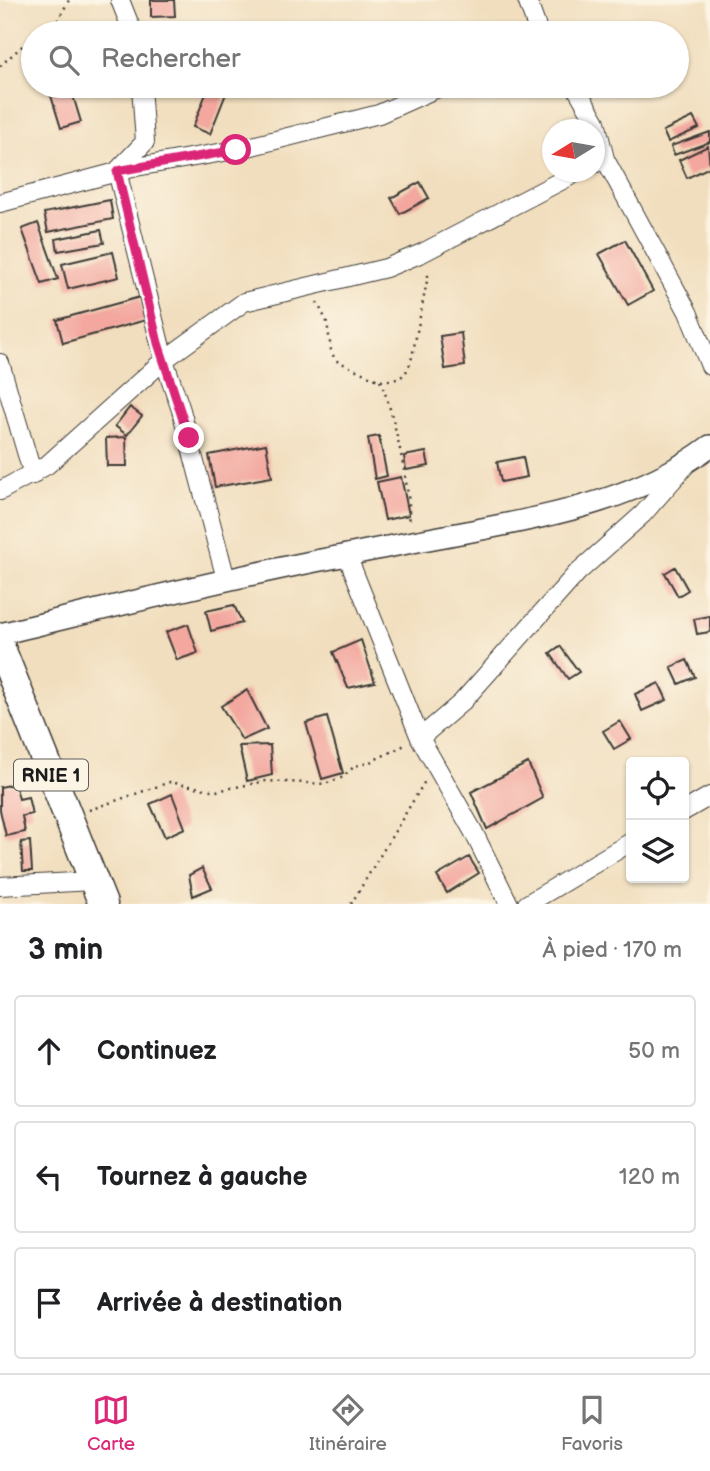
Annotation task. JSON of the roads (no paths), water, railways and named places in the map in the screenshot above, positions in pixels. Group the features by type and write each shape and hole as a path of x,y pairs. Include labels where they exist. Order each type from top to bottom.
{"highway":[{"name":"RNIE 1","path":"0,646 98,892"}],"street":[{"path":"120,0 128,21"},
{"path":"527,0 535,21"},
{"path":"117,171 145,142 142,98"},
{"path":"0,203 117,171 236,150 380,114 415,98"},
{"path":"582,98 594,119"},
{"path":"605,170 688,313 710,366"},
{"path":"117,171 164,360 181,410 226,579"},
{"path":"0,491 33,475 164,360 244,303 372,272 422,253 559,182"},
{"path":"0,363 33,475"},
{"path":"0,634 226,579 545,517 601,503 647,485 687,463 710,446"},
{"path":"420,738 462,702 578,572 643,514 687,463"},
{"path":"347,555 367,611 420,738 473,831 509,904"},
{"path":"689,808 710,796"},
{"path":"527,904 626,845"},
{"path":"0,886 98,892"}]}
